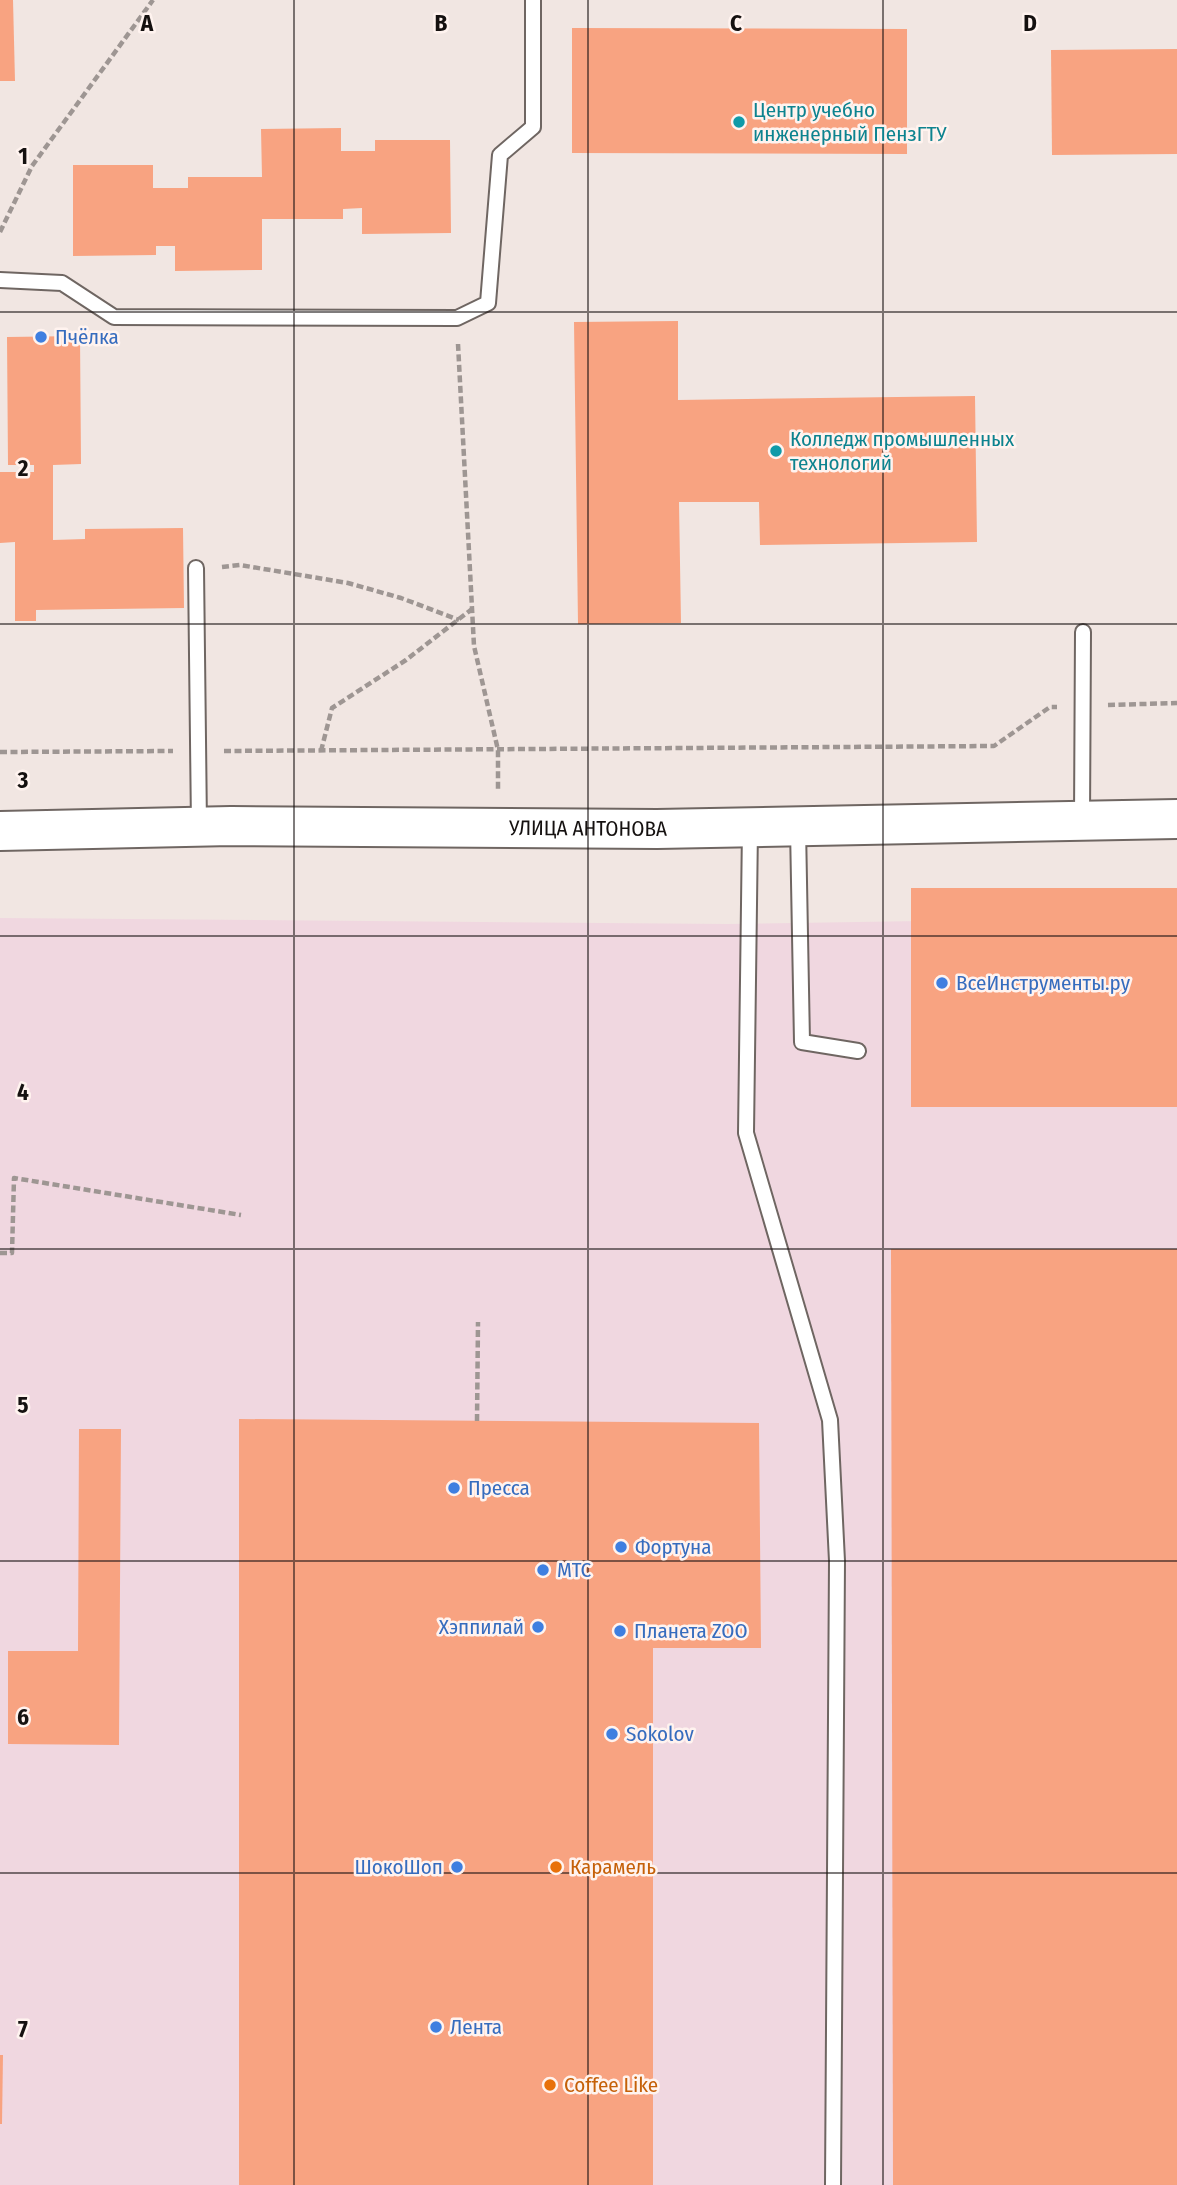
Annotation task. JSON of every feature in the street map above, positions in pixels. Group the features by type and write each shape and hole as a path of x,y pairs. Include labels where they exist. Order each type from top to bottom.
{"main road":[{"name":"УЛИЦА АНТОНОВА","path":"0,831 199,827 750,826 1177,819"}],"lane":[{"path":"0,280 62,283 114,317 457,318 488,303 500,155 533,127 533,0"},
{"path":"196,568 199,827"},
{"path":"1082,820 1083,632"},
{"path":"798,825 802,1042 858,1051"},
{"path":"750,826 746,1133 830,1420 837,1561 833,2185"}],"path":[{"path":"0,232 32,166 153,0"},
{"path":"457,318 474,646 498,750 498,828"},
{"path":"196,568 240,565 348,583 401,598 459,620"},
{"path":"321,751 332,708 406,660 473,609"},
{"path":"0,752 994,746 1050,707 1177,703"},
{"path":"0,1253 12,1253 14,1178 241,1215"},
{"path":"477,1421 478,1322"}],"shaded area":[{"path":"1177,917 1177,2185 0,2185 0,918 727,924"}],"building":[{"path":"0,0 13,0 15,81 0,81"},
{"name":"Центр учебно инженерный ПензГТУ","path":"572,28 907,29 907,154 572,153"},
{"path":"1177,49 1177,154 1052,155 1051,50"},
{"path":"341,128 341,151 375,151 375,140 450,140 451,233 362,234 362,208 343,209 343,219 262,219 262,270 175,271 175,246 156,246 156,255 73,256 73,165 153,165 153,188 188,188 188,177 262,177 261,129"},
{"name":"Колледж промышленных технологий","path":"678,321 678,400 975,396 977,542 760,545 759,502 679,502 681,623 578,624 574,322"},
{"path":"80,336 81,464 53,465 53,540 85,539 85,529 183,528 184,608 36,610 36,621 15,621 15,542 0,543 0,472 34,472 34,465 8,465 7,337"},
{"path":"911,888 1177,888 1177,1107 911,1107"},
{"path":"891,1249 1177,1249 1177,2185 893,2185"},
{"path":"239,1419 759,1423 761,1648 653,1648 653,2185 239,2185"},
{"path":"79,1429 121,1429 119,1745 8,1744 8,1651 78,1651"},
{"path":"0,2055 3,2055 2,2124 0,2124"}],"place":[{"name":"Центр учебно инженерный ПензГТУ","path":"739,122"},
{"name":"Пчёлка","path":"41,337"},
{"name":"Колледж промышленных технологий","path":"776,451"},
{"name":"ВсеИнструменты.ру","path":"942,983"},
{"name":"Пресса","path":"454,1488"},
{"name":"Фортуна","path":"621,1547"},
{"name":"МТС","path":"543,1570"},
{"name":"Хэппилай","path":"538,1627"},
{"name":"Планета ZOO","path":"620,1631"},
{"name":"Sokolov","path":"612,1734"},
{"name":"ШокоШоп","path":"457,1867"},
{"name":"Карамель","path":"556,1867"},
{"name":"Лента","path":"436,2027"},
{"name":"Coffee Like","path":"550,2085"}]}
